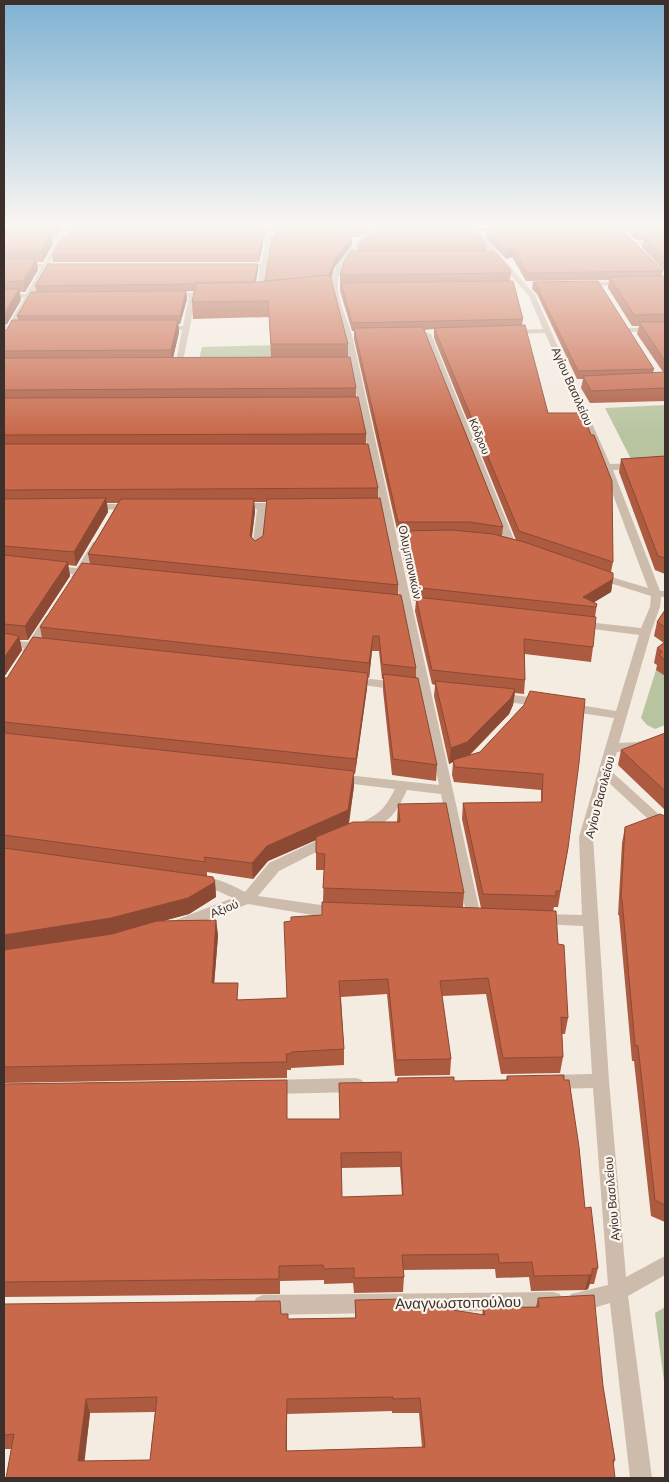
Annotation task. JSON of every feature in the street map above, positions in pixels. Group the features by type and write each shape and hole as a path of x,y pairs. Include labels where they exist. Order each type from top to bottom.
{"street":[{"path":"4,339 7,328 28,296"},
{"path":"178,366 193,296"},
{"name":"Ολυμπιονικών","path":"338,296 353,335 349,365 380,506 397,539 406,605 429,690 469,916 493,917"},
{"name":"Αγίου Βασιλείου","path":"533,296 577,384 607,467 661,594 645,632 586,837 601,1081 618,1291 640,1478"},
{"path":"623,322 632,337"},
{"path":"7,328 29,328"},
{"path":"157,328 186,328"},
{"path":"628,330 665,329"},
{"path":"502,332 549,331"},
{"name":"Κόδρου","path":"417,334 431,334 517,548 496,543"},
{"path":"169,366 188,366"},
{"path":"607,467 665,465"},
{"path":"224,506 290,506"},
{"path":"257,549 262,506"},
{"path":"80,507 116,511 147,507"},
{"path":"69,588 104,531"},
{"path":"42,568 108,574"},
{"path":"585,572 661,594"},
{"path":"23,660 59,605"},
{"path":"563,622 645,632"},
{"path":"4,643 52,648"},
{"path":"336,679 429,690"},
{"path":"483,696 523,700 622,716"},
{"path":"517,716 523,700"},
{"path":"612,748 637,746 665,738"},
{"path":"442,772 458,768"},
{"path":"605,772 665,827"},
{"path":"326,776 446,790"},
{"name":"Αξιού","path":"167,928 194,920 247,899 274,867 320,844 380,820 390,813 404,785"},
{"path":"181,881 221,886 247,899 318,911 347,912"},
{"path":"522,918 590,921"},
{"path":"541,1082 601,1081"},
{"path":"252,1087 372,1085"},
{"name":"Αναγνωστοπούλου","path":"240,1305 585,1301 618,1291 665,1265"}],"green space":[{"path":"280,345 279,359 199,359 202,347"},
{"path":"665,405 665,460 632,461 605,408"},
{"path":"656,670 665,676 665,725 655,729 647,725 641,718"},
{"path":"665,1307 665,1389 655,1313"}],"building":[{"path":"4,296 15,296 5,313"},
{"path":"29,296 185,296 180,316 17,316"},
{"path":"193,296 336,296 348,344 271,344 268,301 192,302"},
{"path":"345,296 517,296 523,319 352,323"},
{"path":"541,296 608,296 654,369 578,371"},
{"path":"622,296 665,296 665,314 634,315"},
{"path":"12,320 178,320 171,350 4,351 4,331 7,330"},
{"path":"639,322 665,322 665,361"},
{"path":"525,325 548,413 583,413 612,481 613,562 519,531 434,328"},
{"path":"423,327 503,527 469,522 398,522 354,328"},
{"path":"350,357 356,388 4,390 4,358"},
{"path":"665,372 665,388 591,391 583,376"},
{"path":"358,397 366,434 4,435 4,398"},
{"path":"4,444 368,444 378,488 4,490"},
{"path":"665,456 665,558 658,556 621,459"},
{"path":"106,498 74,552 4,546 4,499"},
{"path":"380,498 398,585 88,554 121,499 254,499 250,536 255,541 263,536 267,499"},
{"path":"452,530 493,534 524,542 613,573 613,579 583,597 597,604 596,607 413,587 401,531"},
{"path":"4,555 68,562 25,626 4,624"},
{"path":"82,563 401,595 416,668 382,664 379,636 373,636 369,663 40,627"},
{"path":"416,597 596,617 593,647 524,639 525,680 432,670"},
{"path":"665,610 665,627 657,622"},
{"path":"4,633 19,636 4,658"},
{"path":"33,637 368,673 356,759 4,722 4,678 7,678"},
{"path":"665,642 665,660 659,655 662,652 657,648"},
{"path":"383,674 418,678 437,765 393,759"},
{"path":"435,681 515,689 511,698 467,742 451,748"},
{"path":"530,691 585,699 568,848 560,891 556,891 556,896 483,894 463,803 542,802 543,774 455,767 453,760 480,752 524,705"},
{"path":"4,733 354,771 348,810 267,846 252,863 204,857 206,862 4,835"},
{"path":"665,733 665,791 621,750"},
{"path":"446,803 464,893 323,888 325,854 316,853 316,837 353,822 400,822 398,804"},
{"path":"660,814 665,816 665,1205 655,1200 638,1046 635,1045 621,899 625,827"},
{"path":"4,848 213,877 215,882 188,898 111,918 4,935"},
{"path":"322,902 556,911 558,944 564,945 568,1018 561,1017 563,1057 503,1058 488,978 440,981 451,1059 396,1060 388,979 339,981 344,1049 291,1052 291,1054 286,1054 287,1062 4,1067 4,950 112,934 157,921 216,920 212,983 238,983 237,1000 287,998 284,922 291,921 291,917 322,915"},
{"path":"564,1075 564,1080 569,1080 579,1147 585,1208 591,1207 598,1268 592,1269 592,1274 534,1276 532,1262 499,1263 498,1254 402,1255 404,1277 354,1278 354,1268 324,1269 323,1265 279,1266 279,1279 4,1282 4,1084 287,1080 287,1119 340,1119 339,1083 398,1082 398,1078 454,1077 454,1081 508,1080 507,1076","holes":["401,1152 403,1195 342,1197 341,1153"]},
{"path":"594,1295 603,1386 615,1460 613,1460 615,1478 6,1478 14,1434 4,1435 4,1304 280,1301 281,1314 288,1314 288,1319 356,1318 355,1300 405,1299 406,1310 439,1308 485,1315 483,1308 539,1307 538,1298","holes":["157,1397 150,1460 78,1461 86,1399","393,1397 393,1399 420,1398 425,1447 286,1451 287,1399"]}]}
